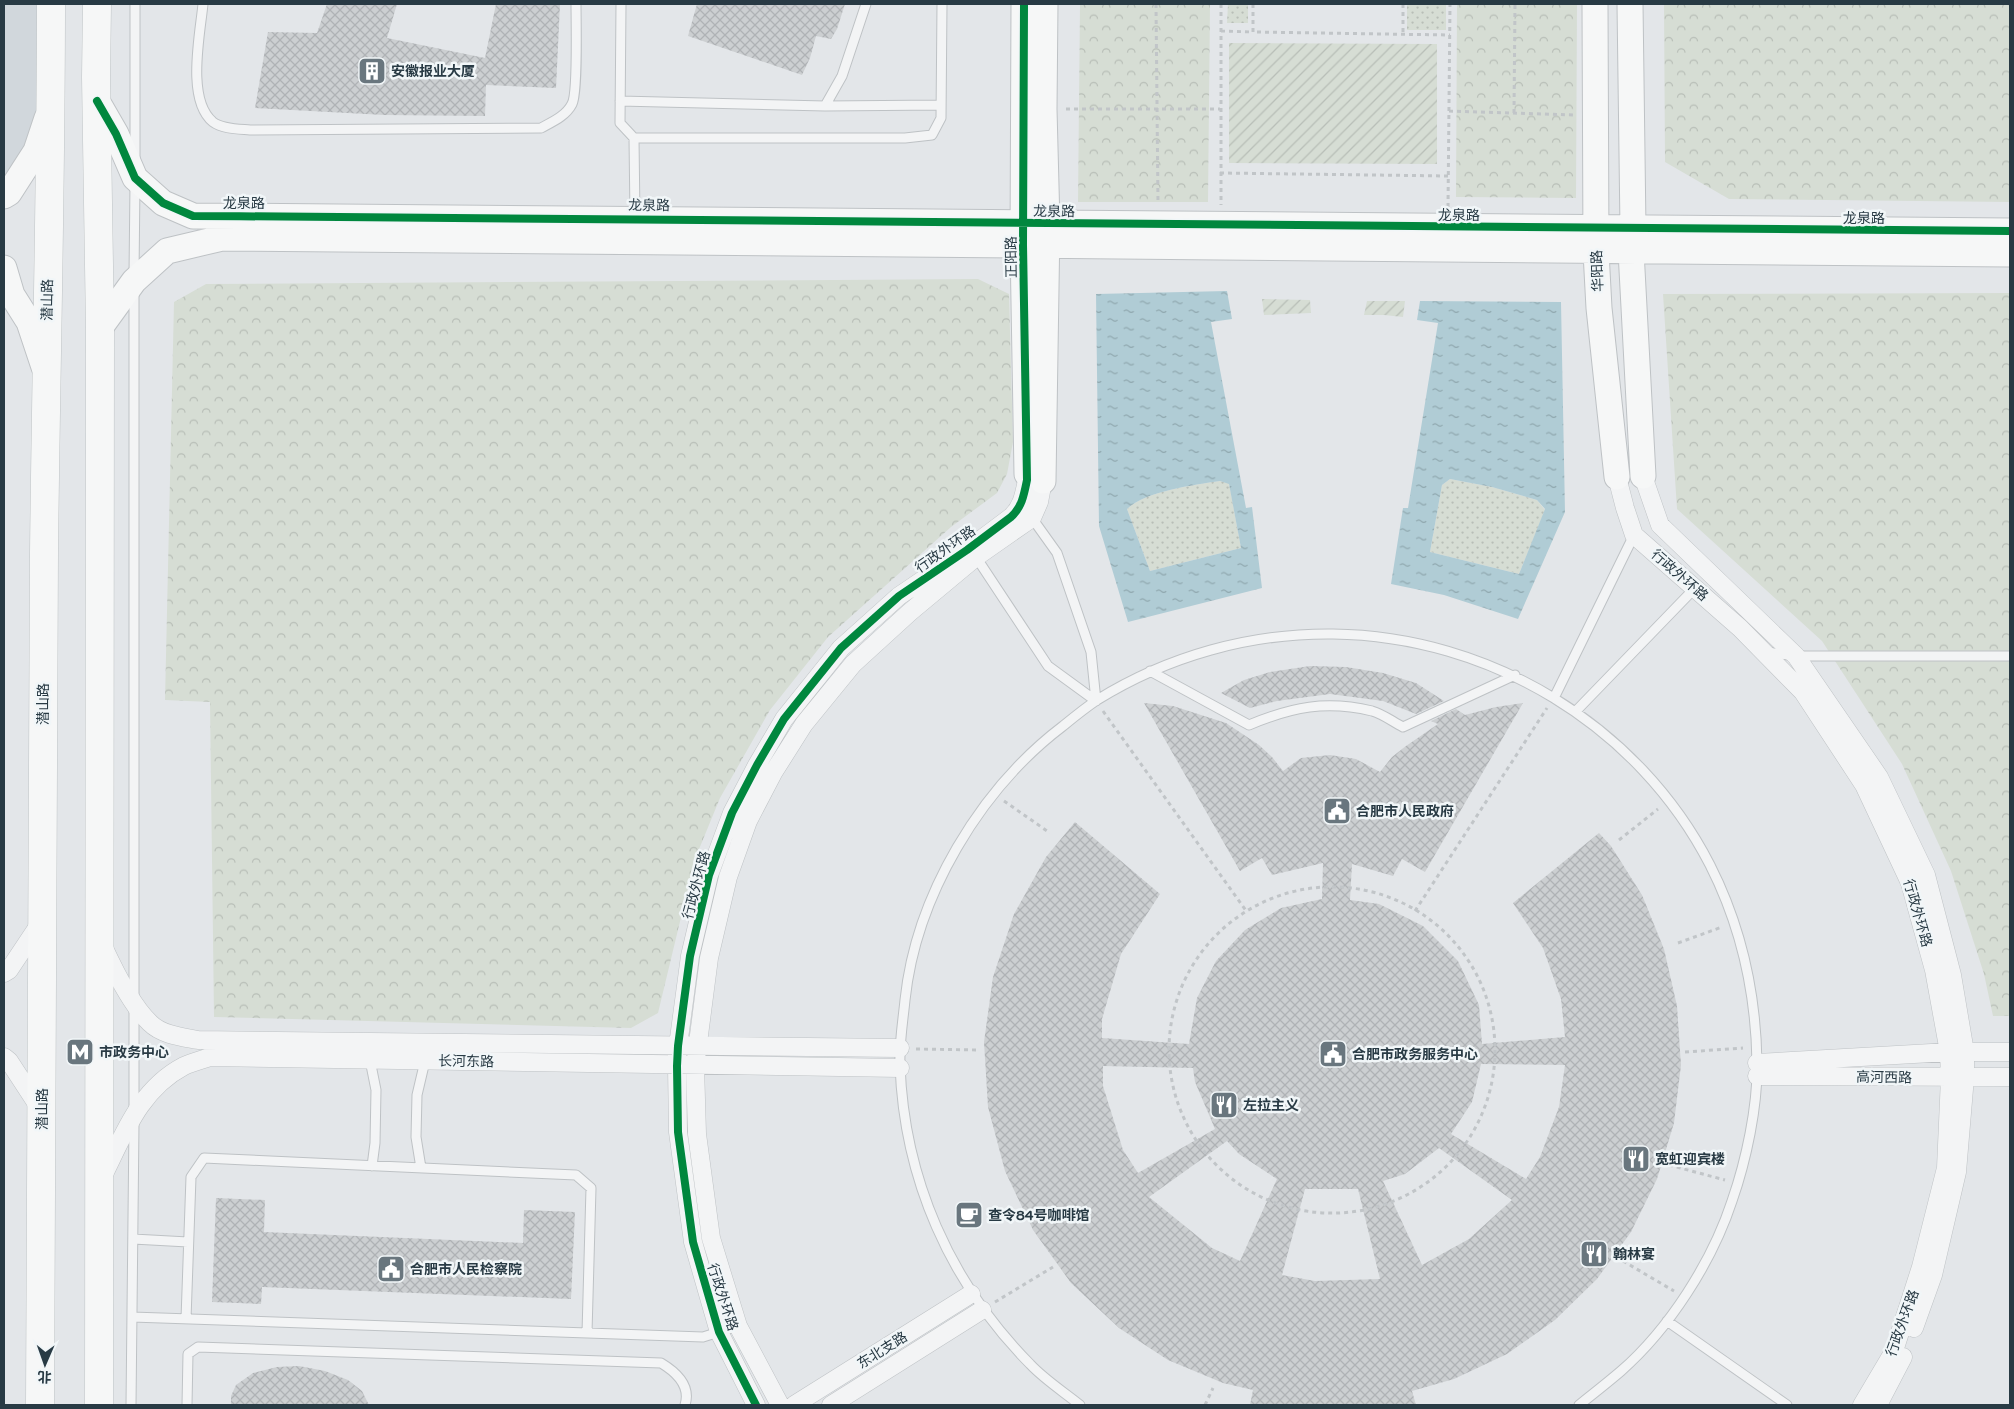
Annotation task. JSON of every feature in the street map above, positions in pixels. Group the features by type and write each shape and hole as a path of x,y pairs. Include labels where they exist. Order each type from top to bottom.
{"main road":[{"name":"潜山路","path":"40,1405 41,921 51,4"},
{"path":"97,4 100,328 101,940 98,1186 99,1405"}],"street":[{"name":"正阳路","path":"1024,4 1035,234 1035,480"},
{"name":"正阳路","path":"1035,234 1044,109 1045,4"},
{"name":"华阳路","path":"1595,4 1596,240 1599,308 1617,477"},
{"path":"1630,4 1632,240 1644,476"},
{"name":"龙泉路","path":"97,101 116,134 135,178 163,203 193,216 635,230 1596,240 2010,232"},
{"path":"4,196 9,193 36,151 51,106"},
{"name":"龙泉路","path":"1035,234 1158,225 1448,227 1596,240"},
{"name":"龙泉路","path":"100,328 134,281 167,251 222,238 635,230"},
{"name":"龙泉路","path":"1632,240 2010,254"},
{"path":"4,268 12,295 29,322 46,372"},
{"name":"行政外环路","path":"1644,476 1660,525 1796,656 1879,777 1926,875 1952,975 1957,1052 1957,1172 1933,1274 1902,1359 1878,1405"},
{"name":"行政外环路","path":"1617,477 1624,508 1634,535 1695,588 1803,692 1864,785 1910,883 1957,1052"},
{"path":"1032,518 1038,502 1035,480"},
{"name":"行政外环路","path":"756,1405 719,1332 693,1242 678,1132 678,1046 690,956 709,875 732,813 757,765 784,719 841,648 899,596 967,550 1017,512 1035,480"},
{"name":"行政外环路","path":"780,1405 738,1326 712,1238 696,1134 695,1066 709,958 728,877 748,822 773,773 804,724 853,664 910,612 976,557 1032,518"},
{"path":"4,973 9,970 41,921"},
{"name":"长河东路","path":"101,940 114,971 151,1024 171,1035 198,1040 900,1048"},
{"name":"高河西路","path":"1757,1062 1957,1052 2010,1052"},
{"name":"长河东路","path":"98,1186 134,1113 154,1087 184,1066 210,1056 677,1066 900,1068"},
{"path":"4,1057 42,1112"},
{"name":"高河西路","path":"1757,1062 1957,1077 2010,1077"},
{"name":"行政外环路","path":"1862,1405 1894,1351 1921,1268 1946,1168 1957,1077"},
{"name":"东北支路","path":"794,1405 971,1294"},
{"name":"东北支路","path":"831,1405 982,1310"}],"lane":[{"path":"131,1405 134,1113 134,281 136,4"},
{"path":"203,4 196,85 201,106 213,122 231,128 250,130 541,128 560,118 572,104 575,78 576,4"},
{"path":"621,4 620,123 634,138 635,230"},
{"path":"825,106 842,76 866,4"},
{"path":"634,138 905,138 932,135 941,118 942,4"},
{"path":"620,101 825,106 941,105"},
{"path":"1032,518 1057,553 1092,652 1096,701"},
{"path":"1554,698 1634,535"},
{"path":"976,557 1048,666 1096,701"},
{"path":"1576,711 1695,588"},
{"path":"1080,1405 1032,1368 982,1310 971,1294 933,1224 909,1148 900,1068 900,1048 907,980 926,913 955,850 993,793 1041,743 1096,701 1150,671 1221,646 1296,634 1371,635 1445,648 1516,675 1576,711 1629,755 1669,801 1710,865 1734,922 1752,995 1757,1062 1749,1142 1731,1205 1704,1266 1667,1321 1624,1368 1579,1405"},
{"path":"1762,651 1796,656 2010,656"},
{"path":"1150,671 1249,725 1277,713 1324,704 1374,712 1403,727 1516,675"},
{"path":"370,1060 376,1090 376,1143 372,1166"},
{"path":"421,1168 416,1137 417,1095 425,1060"},
{"path":"186,1319 191,1177 204,1158 576,1175 591,1188 587,1333"},
{"path":"133,1239 188,1242"},
{"path":"132,1317 704,1337 738,1326"},
{"path":"1667,1321 1787,1405"},
{"path":"187,1405 188,1354 198,1347 661,1363 675,1371 683,1383 687,1400 685,1405"}],"path":[{"path":"1156,4 1158,225"},
{"path":"1221,4 1220,173 1222,225"},
{"path":"1253,4 1253,32"},
{"path":"1403,4 1403,34"},
{"path":"1448,227 1450,4"},
{"path":"1514,113 1515,4"},
{"path":"1221,31 1450,35"},
{"path":"1044,109 1220,109"},
{"path":"1449,111 1595,116"},
{"path":"1220,173 1449,176"},
{"path":"1415,911 1554,698"},
{"path":"1096,701 1247,912"},
{"path":"993,793 1050,833"},
{"path":"1619,840 1669,801"},
{"path":"1315,888 1339,888 1378,894 1407,906 1434,923 1458,946 1476,973 1488,1003 1494,1034 1494,1067 1488,1098 1475,1128 1457,1155 1434,1177 1406,1195 1376,1206 1344,1212 1312,1212 1280,1204 1250,1191 1224,1173 1203,1150 1186,1123 1174,1094 1169,1063 1169,1031 1176,1001 1188,972 1206,946 1229,924 1247,912 1255,906 1284,894 1315,888"},
{"path":"1678,943 1734,922"},
{"path":"900,1048 980,1050"},
{"path":"1685,1052 1757,1062"},
{"path":"1669,1165 1737,1183"},
{"path":"1623,1262 1684,1296"},
{"path":"982,1310 1053,1266"},
{"path":"1205,1405 1213,1388"}],"shaded area":[{"path":"4,4 51,4 51,106 4,196"}],"green space":[{"path":"1080,4 1210,4 1208,202 1078,202"},
{"path":"1228,4 1248,4 1248,23 1227,23"},
{"path":"1407,4 1446,4 1446,30 1407,30"},
{"path":"1457,4 1577,4 1576,198 1456,197"},
{"path":"1664,4 2010,4 2010,202 1729,199 1665,162"},
{"path":"1229,43 1437,44 1437,164 1229,163"},
{"path":"978,279 1009,294 1013,442 1007,474 997,493 951,527 828,637 770,710 720,798 695,859 658,1013 631,1028 214,1017 210,702 165,700 174,302 206,284"},
{"path":"2010,293 2010,1016 1993,1016 1984,974 1951,871 1902,764 1822,641 1677,509 1663,294"},
{"path":"1262,299 1310,300 1311,313 1264,315"},
{"path":"1367,301 1405,301 1403,317 1364,315"},
{"path":"1450,479 1492,487 1537,500 1545,510 1519,574 1430,552 1442,485"},
{"path":"1220,481 1229,483 1241,548 1150,571 1127,509 1135,503 1158,493"}],"water":[{"path":"1227,291 1232,319 1211,322 1246,508 1252,507 1262,588 1128,622 1099,526 1096,294","holes":["1220,481 1229,484 1241,548 1150,571 1127,509 1135,503 1158,493"]},
{"path":"1420,301 1561,302 1565,512 1518,619 1444,595 1391,584 1403,508 1408,508 1438,323 1417,320","holes":["1450,479 1492,487 1537,500 1545,509 1519,574 1430,552 1442,485"]}],"building":[{"name":"安徽报业大厦","path":"327,4 397,4 387,38 485,58 496,4 560,4 556,88 486,85 485,116 384,115 255,108 268,32 317,33"},
{"path":"697,4 845,4 837,29 831,39 816,36 810,58 802,75 688,36"},
{"path":"1310,666 1346,667 1383,673 1416,683 1444,701 1416,714 1383,701 1330,694 1277,701 1250,708 1221,693 1244,680 1270,672"},
{"name":"合肥市政务服务中心","path":"1144,703 1173,706 1226,723 1259,745 1283,771 1301,758 1330,755 1356,759 1380,772 1392,757 1438,724 1431,721 1456,709 1465,715 1496,707 1523,703 1425,872 1402,859 1393,876 1352,864 1350,900 1379,904 1423,926 1458,961 1479,1005 1482,1044 1565,1037 1561,999 1543,948 1513,903 1599,833 1611,846 1642,895 1664,949 1677,1006 1681,1065 1674,1123 1657,1179 1631,1232 1597,1279 1555,1320 1507,1354 1454,1379 1412,1391 1416,1405 1250,1405 1253,1390 1223,1383 1168,1360 1119,1328 1071,1283 1033,1230 1005,1171 988,1107 984,1042 993,977 1014,914 1046,857 1075,822 1160,894 1121,954 1102,1019 1102,1038 1189,1044 1197,998 1216,961 1245,930 1281,908 1322,899 1323,863 1272,875 1262,858 1240,871","holes":["1481,1064 1565,1065 1559,1107 1540,1157 1526,1179 1451,1134 1472,1102","1103,1066 1193,1068 1195,1082 1215,1129 1138,1173 1123,1150 1103,1086","1227,1141 1239,1154 1277,1179 1240,1261 1212,1248 1149,1197","1439,1148 1512,1200 1469,1239 1422,1265 1383,1181 1405,1174","1305,1189 1358,1189 1380,1279 1315,1281 1282,1275"]},
{"path":"216,1198 265,1200 264,1232 523,1243 524,1210 575,1212 571,1299 262,1287 261,1304 212,1302"},
{"path":"299,1366 325,1371 348,1380 362,1391 369,1405 231,1405 231,1396 236,1385 253,1373 277,1367"}],"cycle path":[{"path":"756,1405 719,1332 693,1242 678,1132 677,1066 690,956 709,875 732,813 784,719 841,648 899,596 967,550 1011,517 1018,509 1022,500 1027,480 1023,245 1024,4"},
{"path":"97,101 116,134 135,178 163,203 193,216 2010,231"}],"place":[{"name":"安徽报业大厦","path":"372,71"},
{"name":"合肥市人民政府","path":"1337,811"},
{"name":"市政务中心","path":"80,1052"},
{"name":"合肥市政务服务中心","path":"1333,1054"},
{"name":"左拉主义","path":"1224,1105"},
{"name":"宽虹迎宾楼","path":"1636,1159"},
{"name":"查令84号咖啡馆","path":"969,1215"},
{"name":"翰林宴","path":"1594,1254"},
{"name":"合肥市人民检察院","path":"391,1269"}]}
